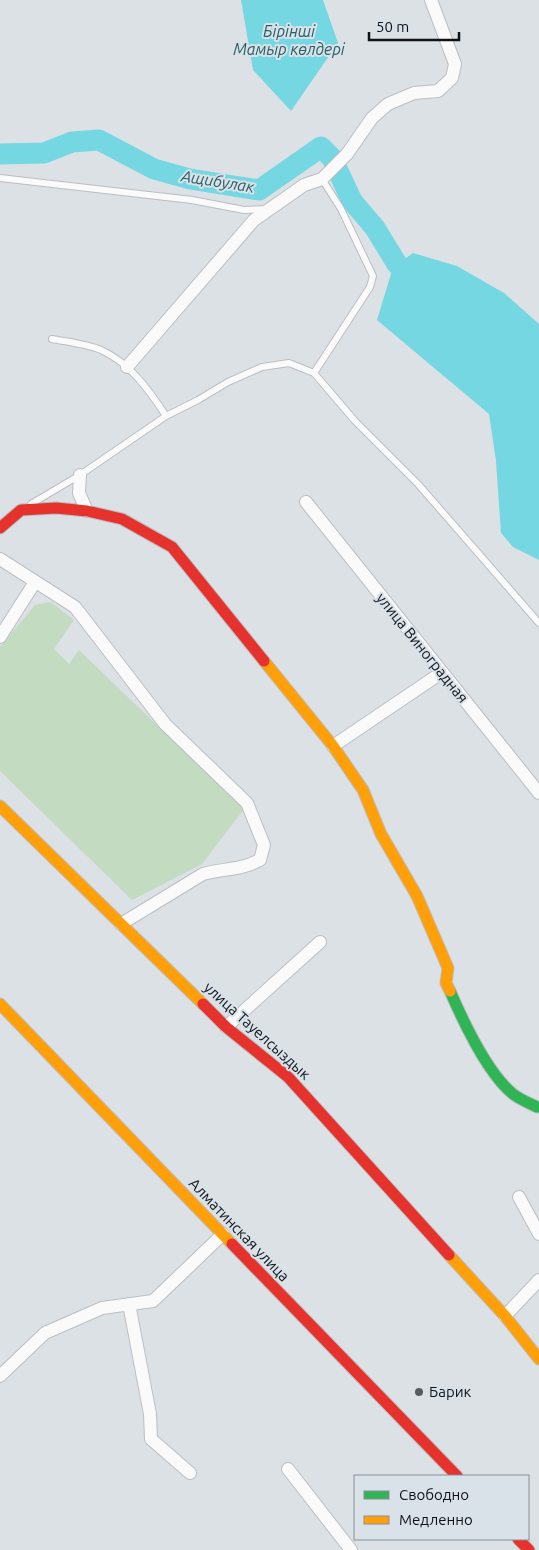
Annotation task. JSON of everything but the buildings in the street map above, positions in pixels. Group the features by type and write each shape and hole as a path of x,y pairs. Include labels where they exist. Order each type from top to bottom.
{"street":[{"path":"127,367 254,220 304,185 322,179 347,154 372,118 388,104 414,93 438,91 452,78 455,64 430,0"},
{"path":"80,474 79,493 87,511"},
{"name":"улица Виноградная","path":"306,502 441,673 534,777 539,793"},
{"path":"0,528 21,510 56,508 87,511 122,519 172,547 333,746 363,790 381,834 417,896 448,968 446,983 464,1023 493,1070 513,1094 537,1107"},
{"path":"0,559 75,607 165,724 247,803 264,845 260,860 243,869 217,870 203,874 121,924"},
{"path":"0,636 35,582"},
{"path":"333,746 441,673"},
{"name":"улица Тауелсыздык","path":"0,806 226,1027 288,1077 505,1316 539,1359"},
{"path":"226,1027 320,942"},
{"name":"Алматинская улица","path":"0,1004 456,1475"},
{"path":"519,1198 539,1234"},
{"path":"0,1376 45,1332 102,1308 153,1301 223,1234"},
{"path":"505,1316 539,1280"},
{"path":"129,1304 150,1414 151,1440 190,1472"},
{"path":"288,1469 351,1550"},
{"path":"519,1540 529,1550"}],"lane":[{"path":"0,178 192,200 244,210 268,209"},
{"path":"314,373 370,287 373,276 341,209 322,179"},
{"path":"52,339 101,350 127,367 148,388 166,416"},
{"path":"21,510 80,474 166,416 228,382 262,367 289,363 314,373 355,421 418,484 539,623"}],"green space":[{"path":"51,602 74,620 54,649 69,664 79,650 244,809 202,864 132,900 0,771 0,647 35,605"}],"water":[{"name":"Бірінші Мамыр көлдері","path":"241,0 323,0 338,43 291,111 253,70"},
{"path":"413,253 457,266 504,293 539,324 539,560 513,547 501,533 496,461 489,414 377,320 393,267"}],"waterway":[{"name":"Ащибулак","path":"0,154 44,153 72,142 99,140 154,169 190,179 259,190 321,147 332,158 352,201 375,228 397,264"}],"traffic: fast":[{"path":"450,991 469,1031 494,1073 513,1094 537,1107"}],"traffic: slow":[{"path":"264,661 333,746 363,790 381,834 417,896 448,968 446,983 450,991"},
{"path":"0,806 203,1004"},
{"path":"0,1004 232,1244"},
{"path":"449,1255 505,1316 539,1359"}],"traffic: jam":[{"path":"0,528 21,510 56,508 87,511 122,519 172,547 264,661"},
{"path":"203,1004 226,1027 288,1077 449,1255"},
{"path":"232,1244 456,1475"},
{"path":"519,1540 529,1550"}],"place":[{"name":"Барик","path":"419,1392"}]}
